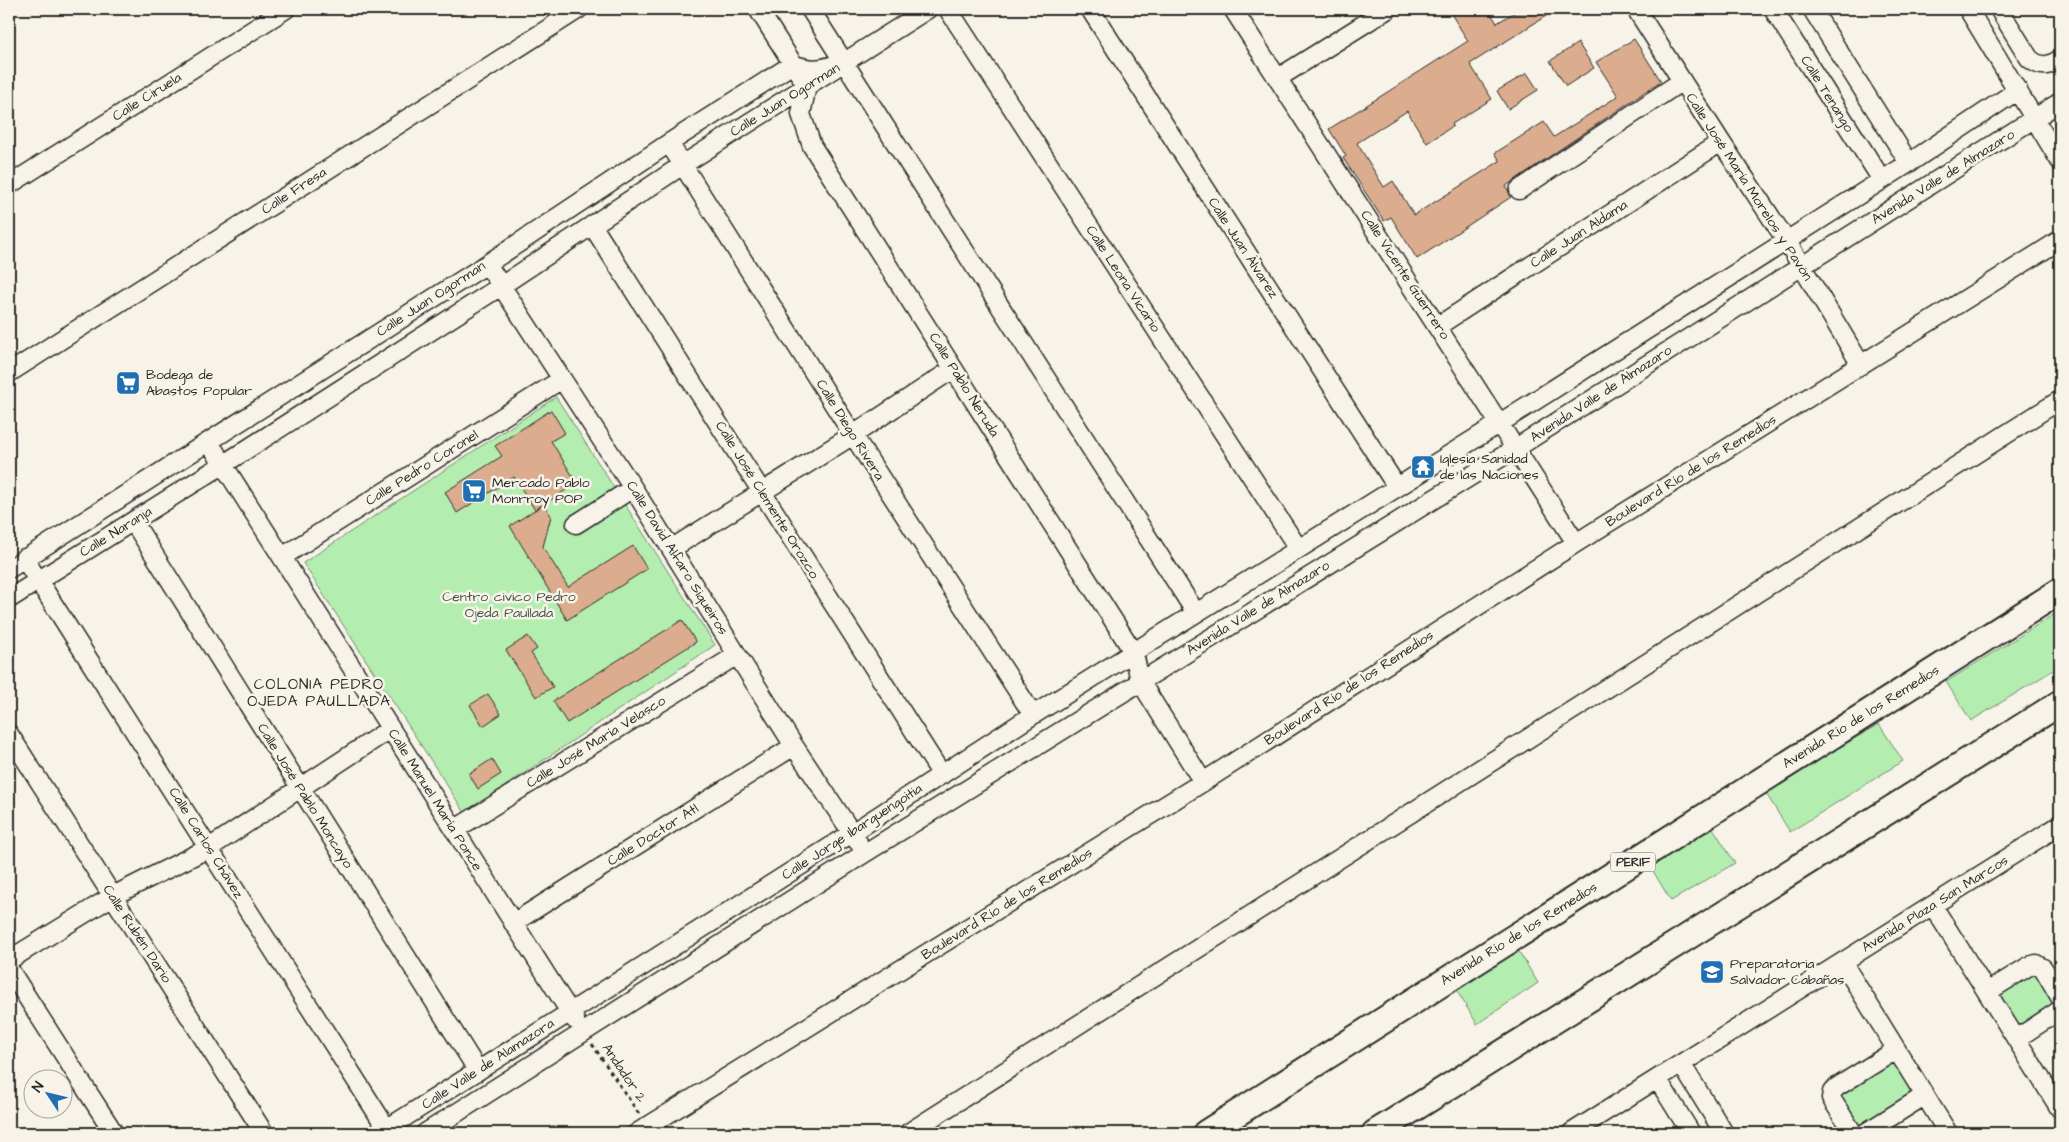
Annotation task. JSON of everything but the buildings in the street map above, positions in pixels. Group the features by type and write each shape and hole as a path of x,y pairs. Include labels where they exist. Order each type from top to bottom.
{"highway":[{"name":"Avenida Río de los Remedios","path":"1206,1133 2060,591"},
{"path":"1375,1133 2060,703"}],"street":[{"name":"Calle Ciruela","path":"9,185 286,9"},
{"name":"Calle Fresa","path":"9,373 579,9"},
{"path":"758,9 807,86"},
{"path":"810,9 1196,613"},
{"path":"844,62 928,9"},
{"name":"Calle Leona Vicario","path":"948,9 1298,548"},
{"name":"Calle Juan Álvarez","path":"1090,9 1397,487"},
{"name":"Calle Vicente Guerrero","path":"1233,9 1576,543"},
{"path":"1278,78 1388,9"},
{"name":"Calle José María Morelos y Pavón","path":"1636,9 1786,240 1861,365"},
{"name":"Calle Tenango","path":"1773,9 1882,180"},
{"path":"1812,9 1909,163"},
{"path":"1999,9 2029,58 2040,66 2047,66 2060,59"},
{"path":"1971,10 2060,161"},
{"name":"Calle Juan Ogorman","path":"209,442 487,264 793,64 806,69 821,69 844,62"},
{"name":"Calle Juan Ogorman","path":"224,464 844,62"},
{"path":"1519,190 1682,82"},
{"name":"Calle Pablo Neruda","path":"807,86 801,114 804,129 812,146 1134,653 1140,681 1203,782"},
{"name":"Avenida Valle de Almazaro","path":"1134,653 1909,163 2018,90"},
{"name":"Avenida Valle de Almazaro","path":"1140,681 1516,448 2060,102"},
{"name":"Calle Juan Aldama","path":"1438,326 1721,142"},
{"name":"Calle Diego Rivera","path":"670,143 852,435 1033,715"},
{"name":"Calle José Clemente Orozco","path":"592,225 942,775"},
{"name":"Boulevard Río de los Remedios","path":"642,1130 1203,782 1576,543 2060,240"},
{"name":"Calle David Alfaro Siqueiros","path":"487,264 634,488 794,746 865,853"},
{"path":"671,549 953,369"},
{"name":"Calle Pedro Coronel","path":"282,557 562,379"},
{"path":"908,1133 2060,400"},
{"name":"Calle Manuel María Ponce","path":"209,442 583,1031"},
{"name":"Calle Naranja","path":"9,568 209,442"},
{"name":"Calle Naranja","path":"9,599 224,464"},
{"path":"576,524 634,488"},
{"name":"Calle José Pablo Moncayo","path":"133,521 299,788 478,1070"},
{"name":"Calle Carlos Chávez","path":"24,558 209,848 384,1131"},
{"name":"Calle Jorge Ibarguengoitia","path":"570,1012 852,833 1033,715 1134,653"},
{"name":"Calle José María Velasco","path":"454,830 737,655"},
{"name":"Calle Jorge Ibarguengoitia","path":"583,1031 1140,681"},
{"path":"9,960 113,896 209,848 390,729"},
{"name":"Calle Rubén Dario","path":"9,734 264,1133"},
{"name":"Calle Doctor Atl","path":"513,923 794,746"},
{"name":"Avenida Plaza San Marcos","path":"1571,1133 1682,1065 2060,824"},
{"path":"1933,906 2060,1109"},
{"path":"1843,963 1948,1133"},
{"path":"1987,992 2029,966 2036,964 2043,968 2060,997"},
{"path":"9,969 114,1133"},
{"path":"2016,1039 2060,1010"},
{"name":"Calle Valle de Alamazora","path":"384,1131 570,1012"},
{"name":"Calle Valle de Alamazora","path":"425,1133 583,1031"},
{"path":"1853,1133 1831,1098 1832,1092 1896,1050"},
{"path":"1682,1065 1724,1133"},
{"path":"1658,1080 1691,1133"},
{"path":"1865,1133 1924,1096"}],"path":[{"name":"Andador 2","path":"583,1031 642,1130"}],"green space":[{"name":"Centro civico Pedro Ojeda Paullada","path":"556,397 715,645 465,813 303,563"},
{"path":"2058,612 2060,615 2060,666 1971,721 1946,682"},
{"path":"1879,724 1903,761 1790,832 1765,792"},
{"path":"1713,828 1735,863 1671,901 1650,866"},
{"path":"1518,950 1538,983 1477,1024 1457,991"},
{"path":"2033,971 2040,973 2058,1004 2021,1030 1995,998 1998,993"},
{"path":"1892,1060 1918,1092 1860,1131 1838,1093"}],"place":[{"name":"Bodega de Abastos Popular","path":"128,383"},
{"name":"Iglesia Sanidad de las Naciones","path":"1423,467"},
{"name":"Mercado Pablo Monrroy POP","path":"474,491"},
{"name":"Preparatoria Salvador Cabañas","path":"1712,972"}],"district":[{"name":"COLONIA PEDRO OJEDA PAULLADA","path":"319,692"}]}
